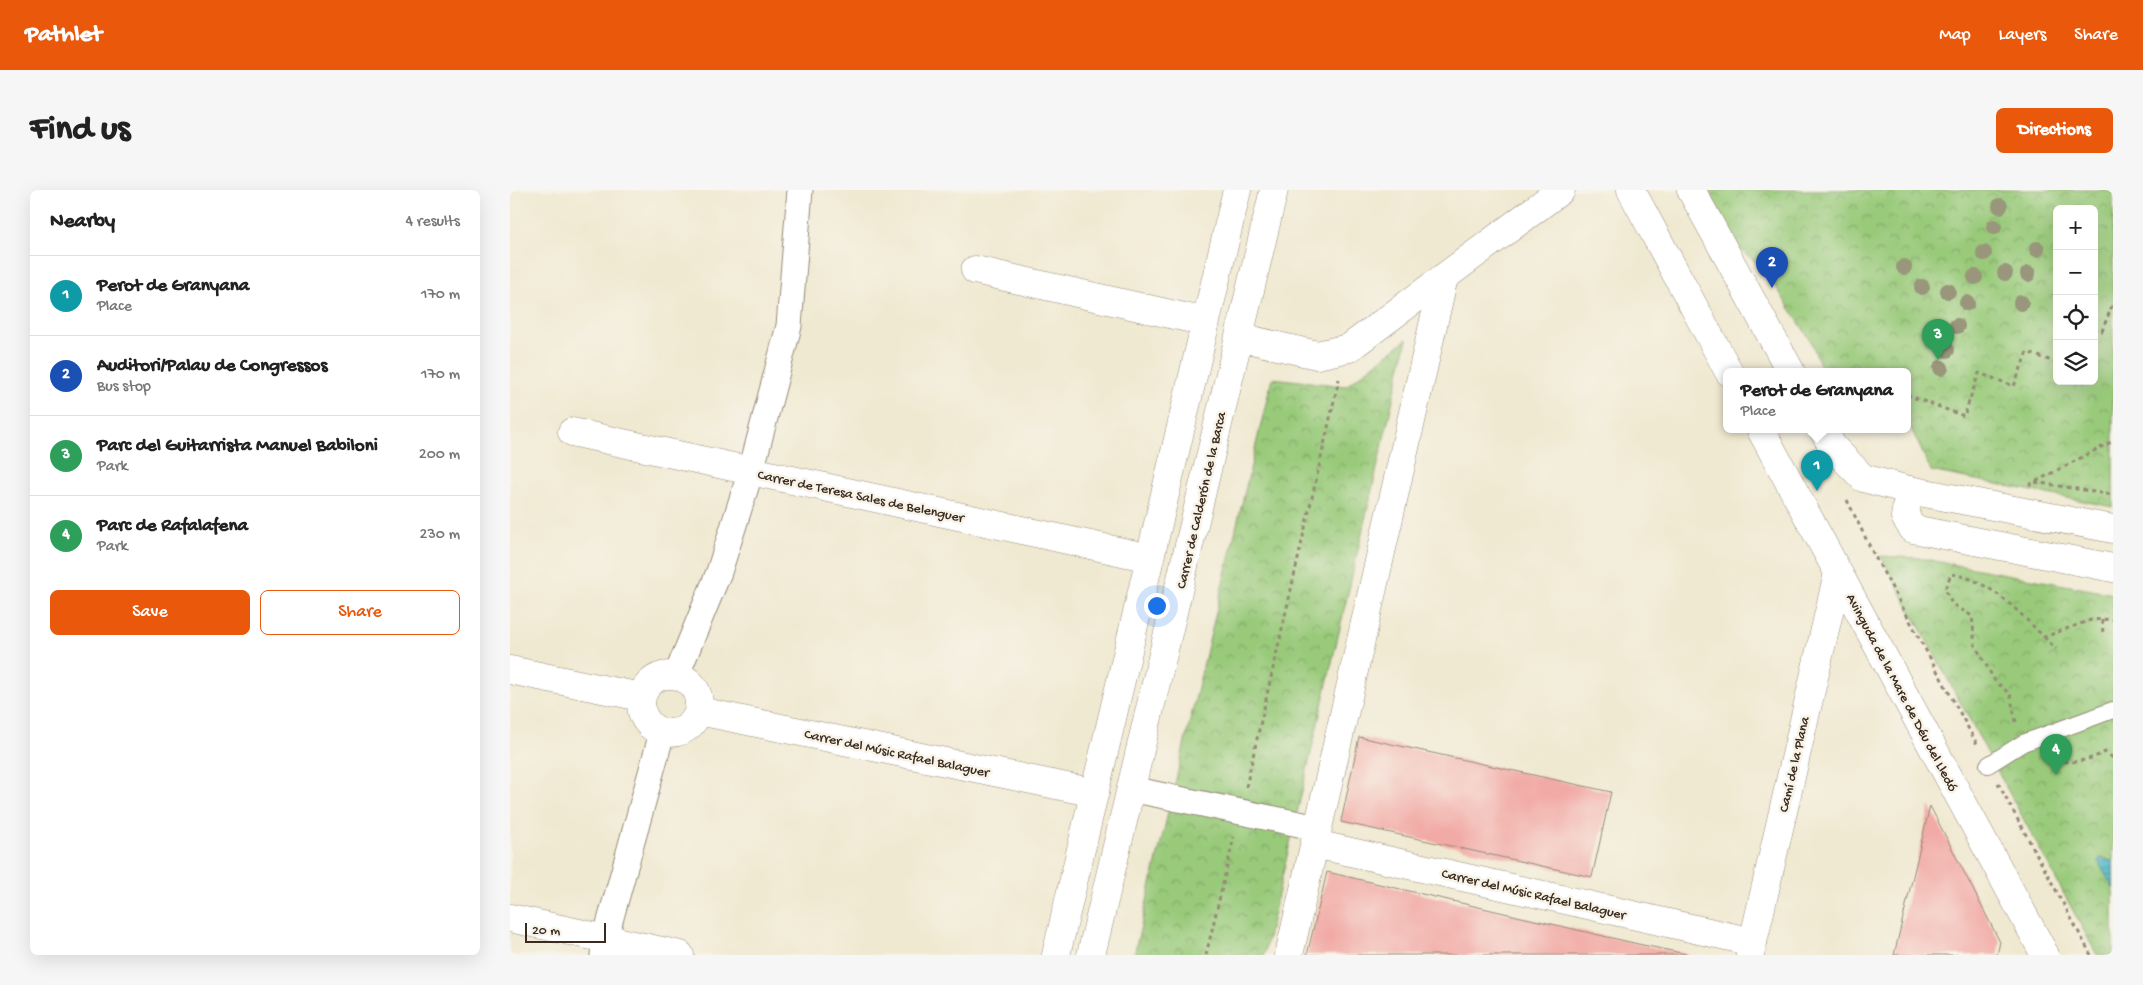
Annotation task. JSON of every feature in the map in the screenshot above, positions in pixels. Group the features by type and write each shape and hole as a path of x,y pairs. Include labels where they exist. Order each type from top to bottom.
{"street":[{"path":"677,674 719,572 751,471 789,326 800,190"},
{"path":"1056,955 1237,190"},
{"name":"Carrer de Calderón de la Barca","path":"1091,955 1274,190"},
{"path":"1239,337 1317,355 1349,348 1562,190"},
{"path":"1631,190 1727,368"},
{"path":"1691,190 1789,368"},
{"path":"975,270 1206,322"},
{"path":"1289,955 1444,278"},
{"name":"Carrer de Teresa Sales de Belenguer","path":"572,432 1150,558"},
{"name":"Avinguda de la Mare de Déu del Lledó","path":"1763,433 2037,949"},
{"path":"1828,438 1863,478 1909,490 2113,529"},
{"path":"1909,490 1906,517 1914,530 2113,568"},
{"name":"Camí de la Plana","path":"1751,949 1838,573"},
{"path":"510,670 640,697"},
{"path":"677,674 694,686 699,711 684,730 662,733 644,720 640,697 656,677 677,674"},
{"name":"Carrer del Músic Rafael Balaguer","path":"699,711 1094,793"},
{"path":"604,947 662,733"},
{"name":"Carrer del Músic Rafael Balaguer","path":"1131,789 1240,812 1316,836 1751,949"},
{"path":"510,918 604,947 680,955"}],"lane":[{"path":"1988,765 2023,743 2113,710"}],"path":[{"path":"2098,330 2102,331 2113,303"},
{"path":"1911,396 1964,416 1979,373 2014,386 2026,352 2053,362"},
{"path":"1206,955 1341,371"},
{"path":"2026,486 2113,441"},
{"path":"2034,482 2113,495"},
{"path":"2056,649 2014,607 1968,576 1951,574 1945,589 1952,604 1972,616 1975,645 1995,681 2010,694 2023,743 2052,759 2067,762 2080,761 2105,752 2113,758"},
{"path":"2044,637 2091,620 2113,619"},
{"path":"2102,620 2103,635"}],"green space":[{"path":"1708,190 2113,190 2113,507 1931,471 1911,428 1911,368 1821,368 1811,341 1765,270 1740,249"},
{"path":"1407,339 1264,955 1134,955 1272,378 1346,386"},
{"path":"1881,556 1919,558 2113,594 2113,955 2097,955"}],"water":[{"path":"2100,858 2113,861 2113,888 2098,861"}],"building":[{"path":"1359,737 1611,792 1592,877 1341,822"},
{"path":"1930,806 2000,942 1997,955 1894,955"},
{"path":"1327,872 1638,944 1691,955 1307,955"}],"place":[{"name":"Auditori/Palau de Congressos","path":"1772,288"},
{"name":"Parc del Guitarrista Manuel Babiloni","path":"1938,360"},
{"name":"Perot de Granyana","path":"1817,491"},
{"name":"Parc de Rafalafena","path":"2056,775"}]}
